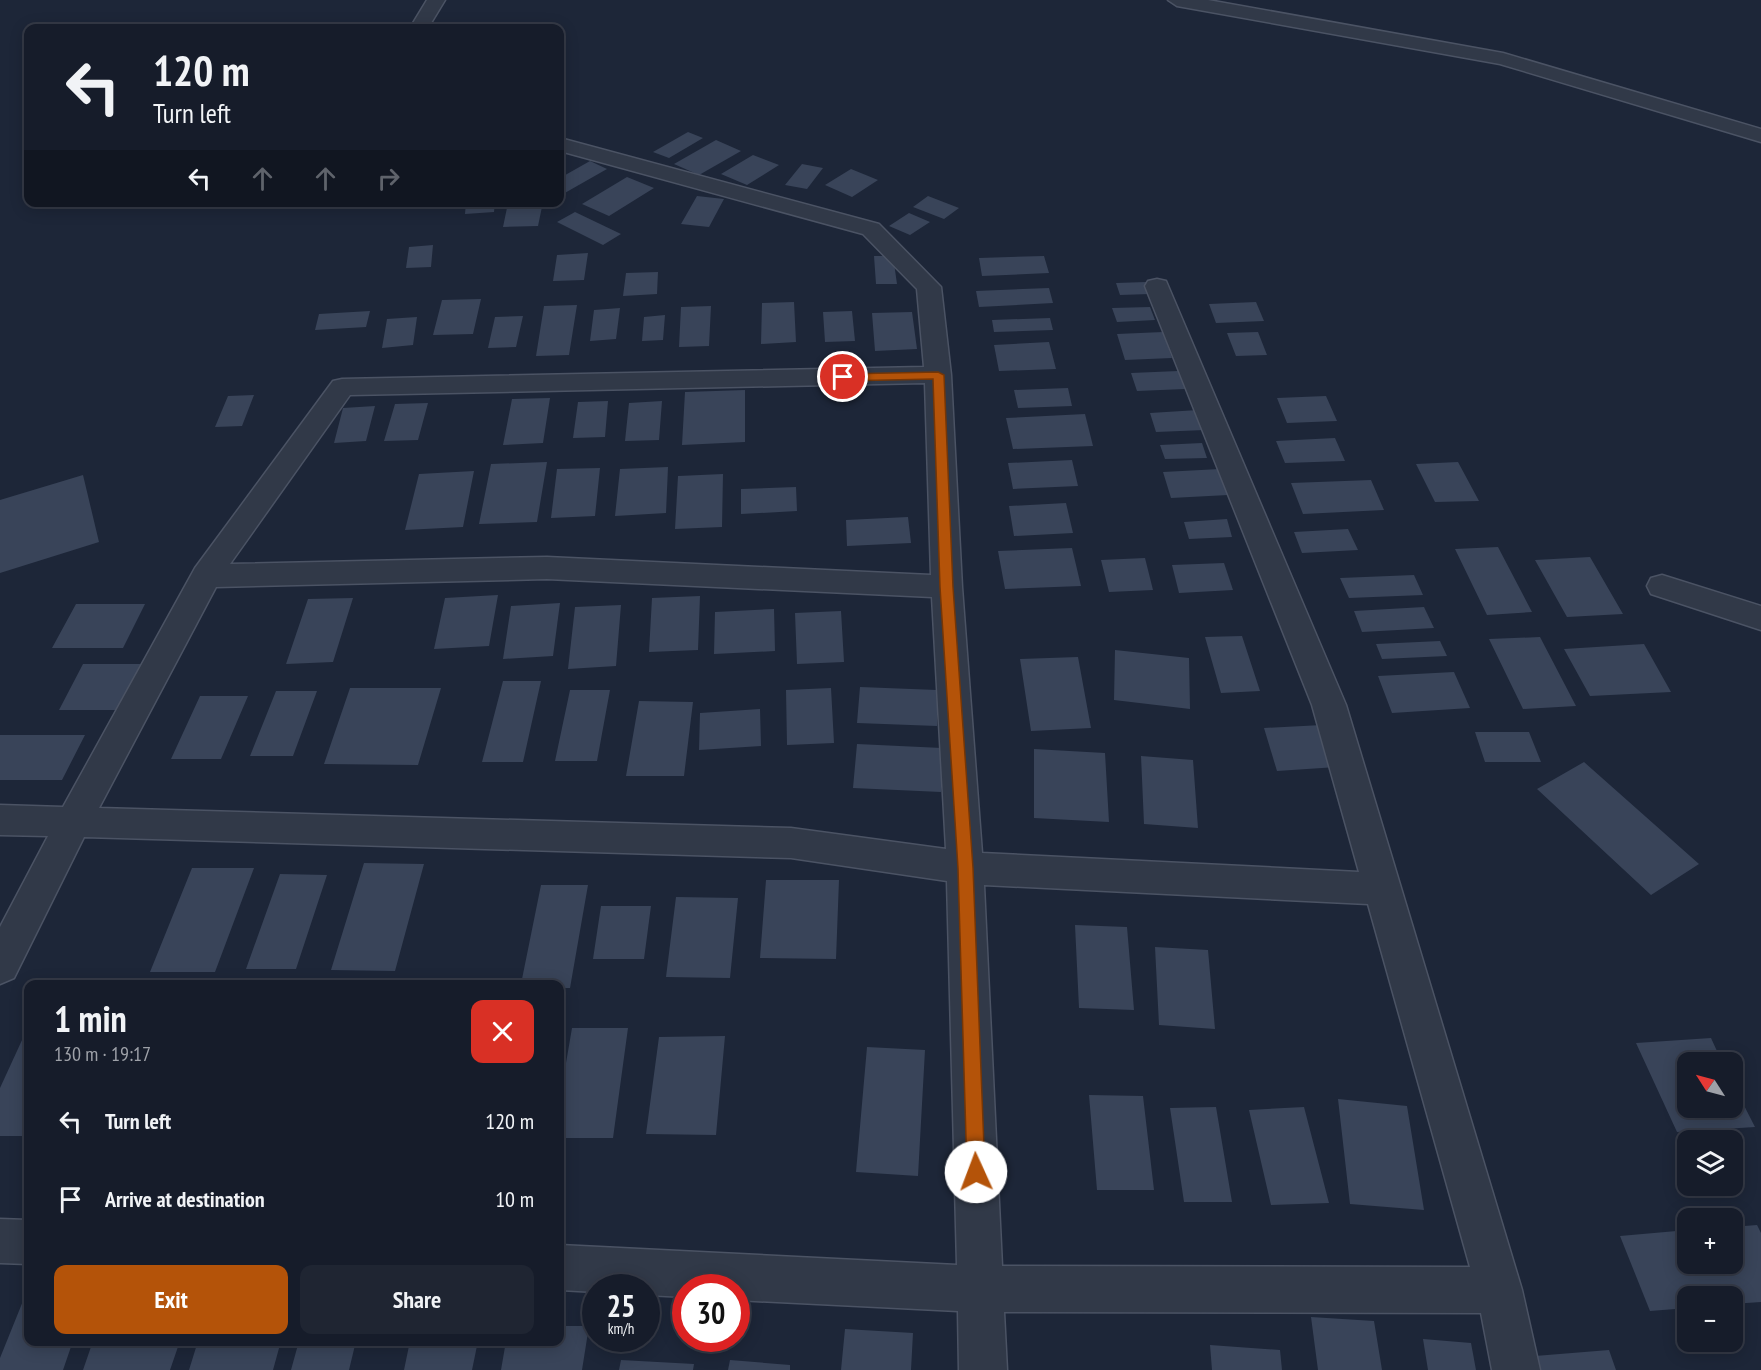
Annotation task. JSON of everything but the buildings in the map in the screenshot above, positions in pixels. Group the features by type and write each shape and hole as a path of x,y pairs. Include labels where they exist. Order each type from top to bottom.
{"street":[{"path":"421,24 436,0"},
{"path":"1185,1 1503,59 1761,136"},
{"path":"564,145 871,229 929,287 938,375 947,587 965,868 983,1370"},
{"path":"1157,286 1329,705 1499,1290 1516,1370"},
{"path":"0,966 73,823 206,576 342,387 938,375"},
{"path":"206,576 547,568 947,587"},
{"path":"1662,586 1761,618"},
{"path":"0,820 791,843 965,868 1383,889"},
{"path":"0,1241 24,1242"},
{"path":"564,1269 981,1289 1499,1290"}],"route":[{"path":"843,377 938,375 947,587 965,868 976,1172"}]}
